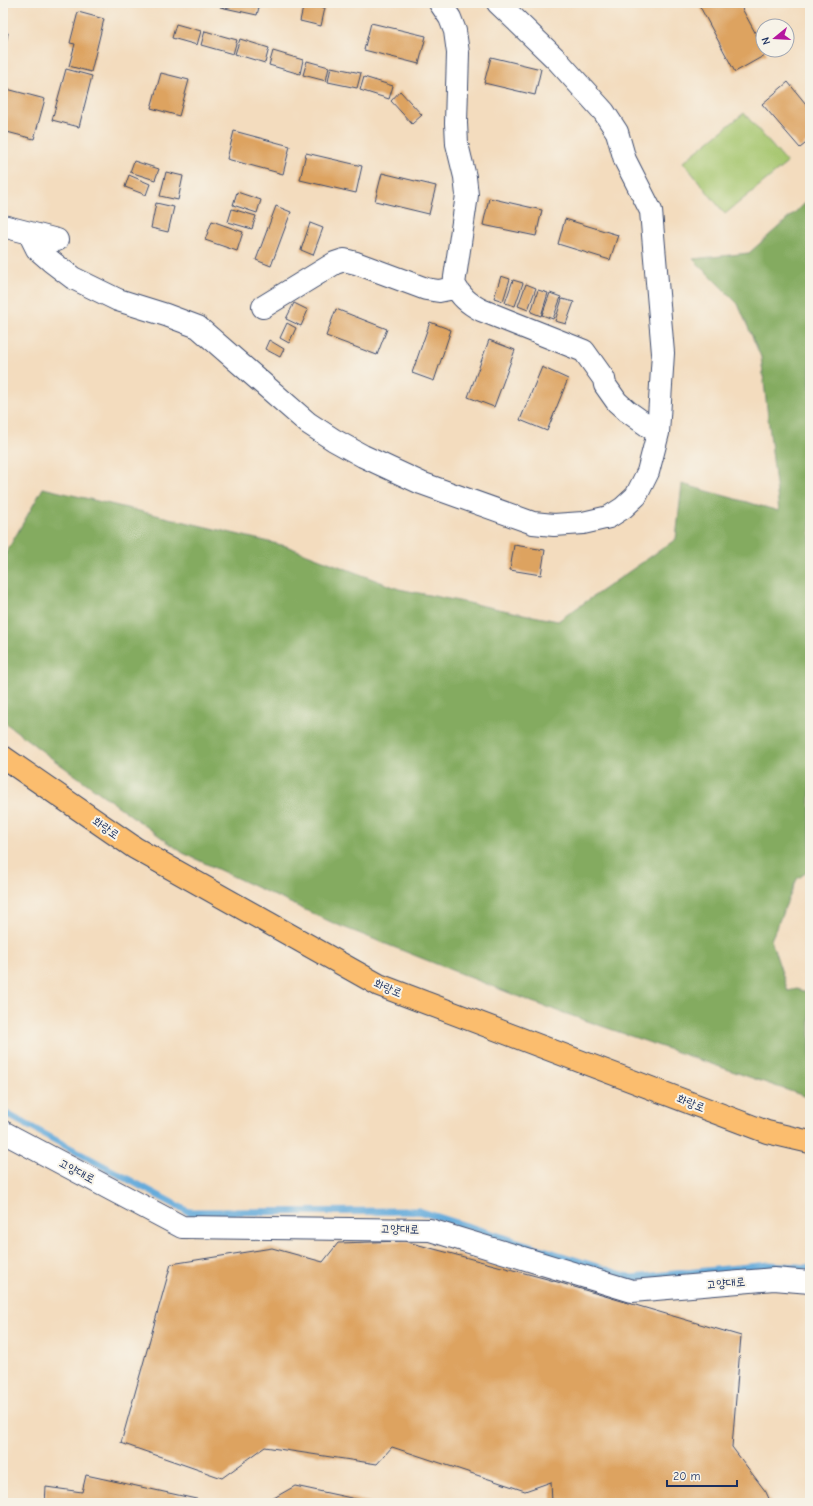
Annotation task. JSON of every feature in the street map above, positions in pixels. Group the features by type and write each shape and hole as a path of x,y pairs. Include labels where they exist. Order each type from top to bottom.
{"main road":[{"name":"화랑로","path":"3,757 135,848 379,985 767,1132 810,1142"}],"street":[{"path":"440,3 450,18 455,31 458,53 456,123 457,144 465,177 467,195 454,284 459,294 481,310 584,351 604,379 606,385 617,402 627,412 658,433"},
{"path":"29,233 38,249 73,278 118,300 166,315 198,328 308,423 334,440 363,456 421,483 533,523 554,525 583,523 609,517 623,508 636,496 648,472 658,433 663,353 652,211 625,160 617,132 604,112 553,55 498,3"},
{"path":"3,226 57,240"},
{"path":"263,307 335,262 344,260 426,289 439,291 449,289 454,284"},
{"name":"고양대로","path":"3,1132 182,1227 430,1230 632,1291 774,1279 810,1282"}],"green space":[{"path":"744,113 787,163 725,214 683,162"},
{"path":"810,199 810,870 797,879 771,940 788,991 797,989 810,993 810,1098 532,1002 333,923 183,853 50,757 3,721 3,558 43,488 286,546 399,589 558,621 676,539 682,484 779,511 761,357 738,304 693,259 749,253"}],"building":[{"path":"221,3 260,3 257,15 220,7"},
{"path":"304,3 325,8 321,26 300,21"},
{"path":"698,3 739,3 755,32 755,58 760,58 735,72"},
{"path":"78,12 104,19 91,72 69,66 75,44 70,43"},
{"path":"371,23 426,36 419,64 364,50"},
{"path":"176,24 201,31 197,45 172,38"},
{"path":"205,31 237,40 233,54 201,45"},
{"path":"3,32 8,33 4,53 3,52"},
{"path":"240,39 269,48 265,63 235,54"},
{"path":"273,51 303,60 300,74 269,65"},
{"path":"491,57 541,69 535,95 484,83"},
{"path":"307,61 329,67 326,81 303,75"},
{"path":"331,67 361,73 357,88 328,82"},
{"path":"66,69 92,76 79,127 52,120"},
{"path":"161,73 189,80 179,116 151,108"},
{"path":"364,77 393,86 389,99 360,90"},
{"path":"788,82 810,109 810,140 800,148 762,104"},
{"path":"3,88 45,99 34,139 3,131"},
{"path":"400,91 422,115 412,124 391,101"},
{"path":"234,131 290,146 283,174 227,159"},
{"path":"306,153 362,166 356,193 300,180"},
{"path":"134,161 159,169 155,180 130,172"},
{"path":"166,172 183,176 178,200 160,196"},
{"path":"382,173 436,186 429,214 375,201"},
{"path":"129,175 150,184 146,195 125,187"},
{"path":"237,192 261,200 257,213 233,205"},
{"path":"489,198 542,210 536,236 483,225"},
{"path":"156,203 174,207 168,232 151,228"},
{"path":"276,206 291,212 271,266 256,260"},
{"path":"232,209 256,216 252,229 228,222"},
{"path":"565,219 618,235 610,260 558,244"},
{"path":"212,221 243,232 237,251 205,240"},
{"path":"310,223 323,228 313,255 301,250"},
{"path":"501,276 510,279 503,301 494,298"},
{"path":"513,280 523,283 515,306 505,303"},
{"path":"526,284 536,288 528,310 518,306"},
{"path":"538,290 548,293 541,316 531,312"},
{"path":"550,293 561,297 553,319 542,315"},
{"path":"562,299 574,302 566,324 555,321"},
{"path":"294,303 308,310 301,326 286,319"},
{"path":"336,309 387,329 377,355 326,336"},
{"path":"430,322 451,330 434,381 412,373"},
{"path":"287,323 296,328 289,343 280,338"},
{"path":"269,340 284,349 280,357 265,349"},
{"path":"489,340 515,350 494,407 468,397"},
{"path":"542,367 568,379 547,431 520,420"},
{"path":"514,545 545,550 541,575 510,570"},
{"path":"404,1241 547,1279 741,1336 732,1447 766,1492 771,1503 552,1503 551,1482 525,1491 392,1447 377,1464 265,1447 222,1478 121,1443 171,1264 272,1248 323,1262 338,1243"},
{"path":"86,1475 210,1503 45,1503 46,1487 82,1492"},
{"path":"295,1486 370,1502 265,1503"}],"waterway":[{"path":"3,1112 189,1212 419,1211 632,1278 769,1265 810,1268"}]}
